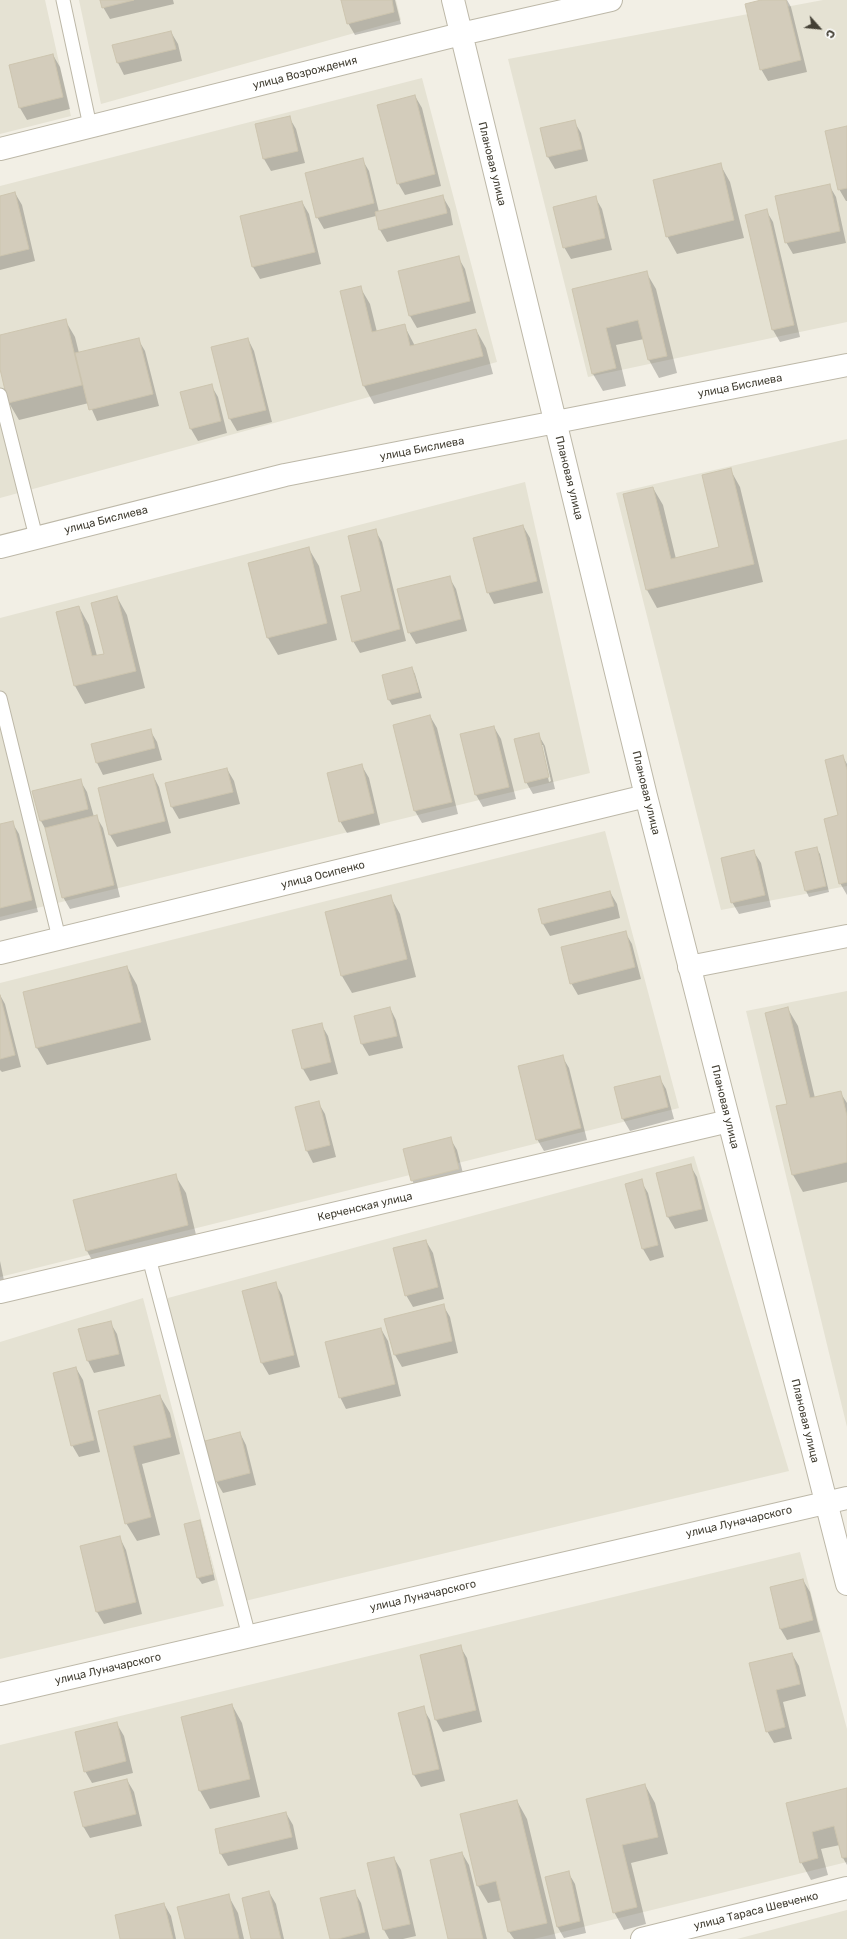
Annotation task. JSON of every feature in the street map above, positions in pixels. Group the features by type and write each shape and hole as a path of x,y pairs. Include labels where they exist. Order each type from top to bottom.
{"street":[{"name":"Плановая улица","path":"453,0 646,796 847,1584"},
{"name":"улица Возрождения","path":"0,149 461,34 611,0"},
{"name":"улица Бислиева","path":"0,547 285,475 847,365"},
{"name":"улица Осипенко","path":"0,953 646,796"},
{"path":"689,967 847,936"},
{"name":"Керченская улица","path":"0,1292 729,1121"},
{"name":"улица Луначарского","path":"0,1694 847,1498"},
{"name":"улица Тараса Шевченко","path":"642,1939 847,1888"}],"lane":[{"path":"63,0 90,126"},
{"path":"0,395 36,537"},
{"path":"0,698 59,938"},
{"path":"149,1258 249,1636"}],"shaded area":[{"path":"0,0 45,0 71,116 0,134"},
{"path":"79,0 396,0 401,20 101,104"},
{"path":"823,0 847,0 847,322 588,377 508,59"},
{"path":"422,78 497,362 0,498 0,186"},
{"path":"847,439 847,886 721,910 616,493"},
{"path":"525,482 590,773 0,917 0,618"},
{"path":"605,831 679,1108 0,1277 0,983"},
{"path":"847,991 847,1427 746,1011"},
{"path":"694,1156 789,1471 245,1601 168,1312 168,1298"},
{"path":"143,1298 224,1606 0,1659 0,1342"},
{"path":"800,1552 847,1729 847,1862 534,1939 0,1939 0,1745"},
{"path":"847,1910 847,1939 737,1939"}],"building":[{"path":"100,0 134,0 102,8"},
{"path":"341,0 392,0 394,12 347,24"},
{"path":"761,0 786,0 801,60 760,70 745,4"},
{"path":"171,31 176,49 117,63 112,45"},
{"path":"53,54 63,97 19,108 9,65"},
{"path":"415,95 435,174 397,184 377,105"},
{"path":"290,116 298,151 263,159 255,124"},
{"path":"575,120 582,149 547,157 540,128"},
{"path":"847,126 847,188 838,190 825,131"},
{"path":"363,158 374,203 316,218 305,173"},
{"path":"721,163 734,220 666,237 653,180"},
{"path":"830,184 840,231 785,243 775,196"},
{"path":"15,192 29,249 0,256 0,196"},
{"path":"443,195 447,213 379,230 375,212"},
{"path":"596,196 605,238 563,248 553,207"},
{"path":"302,201 315,252 252,267 240,216"},
{"path":"767,209 794,325 772,330 745,215"},
{"path":"459,256 470,301 409,316 398,271"},
{"path":"647,271 667,356 648,360 638,320 606,328 616,368 592,374 572,289"},
{"path":"361,286 372,332 405,324 410,346 476,329 483,356 363,386 340,291"},
{"path":"66,319 82,385 8,403 0,369 0,335"},
{"path":"139,338 153,394 89,410 75,353"},
{"path":"248,338 266,410 229,419 211,347"},
{"path":"212,384 221,421 190,429 180,392"},
{"path":"731,468 754,564 646,590 623,494 653,487 671,559 719,547 702,475"},
{"path":"523,525 537,581 487,593 473,538"},
{"path":"376,529 400,629 352,642 341,596 361,591 348,536"},
{"path":"309,547 327,623 267,638 248,563"},
{"path":"450,576 461,619 408,633 397,589"},
{"path":"117,596 136,671 74,686 56,612 79,606 92,656 104,654 91,603"},
{"path":"412,667 419,692 388,700 382,675"},
{"path":"430,715 452,802 414,811 393,725"},
{"path":"494,726 509,787 475,795 460,734"},
{"path":"151,729 155,748 96,763 91,744"},
{"path":"539,733 549,777 525,783 514,739"},
{"path":"843,755 847,770 847,882 839,884 824,819 838,815 825,760"},
{"path":"362,764 374,813 339,822 327,773"},
{"path":"227,768 233,792 171,807 165,783"},
{"path":"153,774 165,821 109,835 98,788"},
{"path":"81,779 88,809 40,821 32,791"},
{"path":"97,815 114,885 62,898 45,828"},
{"path":"13,821 32,900 0,908 0,824"},
{"path":"817,847 826,886 805,891 795,852"},
{"path":"754,850 765,895 731,903 721,858"},
{"path":"610,891 614,906 542,924 538,909"},
{"path":"391,895 407,959 341,976 325,912"},
{"path":"626,931 635,967 570,984 561,947"},
{"path":"127,966 141,1022 36,1048 23,992"},
{"path":"0,995 15,1055 0,1059"},
{"path":"390,1007 397,1036 361,1044 354,1016"},
{"path":"788,1007 810,1098 841,1091 847,1116 847,1162 792,1175 776,1106 787,1104 765,1013"},
{"path":"322,1023 331,1062 302,1069 292,1030"},
{"path":"563,1055 581,1128 536,1140 518,1066"},
{"path":"660,1076 668,1107 622,1119 614,1087"},
{"path":"319,1101 330,1145 306,1151 295,1107"},
{"path":"451,1137 459,1169 411,1181 403,1149"},
{"path":"691,1164 702,1209 667,1217 656,1173"},
{"path":"176,1174 188,1225 86,1251 73,1200"},
{"path":"642,1179 658,1245 642,1249 625,1184"},
{"path":"426,1240 438,1287 405,1296 393,1248"},
{"path":"276,1282 294,1355 261,1363 242,1291"},
{"path":"444,1304 452,1341 394,1355 384,1319"},
{"path":"111,1321 119,1354 87,1361 78,1329"},
{"path":"381,1328 395,1384 339,1398 325,1342"},
{"path":"76,1367 94,1440 71,1446 53,1373"},
{"path":"160,1395 171,1437 133,1446 151,1517 125,1524 98,1411"},
{"path":"240,1432 250,1473 215,1482 205,1441"},
{"path":"200,1520 213,1574 197,1578 184,1524"},
{"path":"120,1536 136,1602 96,1612 80,1546"},
{"path":"803,1579 813,1620 780,1629 770,1587"},
{"path":"461,1645 476,1710 435,1720 420,1655"},
{"path":"792,1653 800,1684 776,1690 785,1727 766,1732 749,1663"},
{"path":"232,1704 250,1779 199,1791 181,1717"},
{"path":"424,1706 439,1769 413,1775 398,1713"},
{"path":"117,1722 126,1761 84,1772 75,1732"},
{"path":"127,1779 136,1814 83,1827 74,1792"},
{"path":"645,1784 658,1837 622,1845 637,1907 613,1913 586,1799"},
{"path":"847,1788 847,1857 842,1858 834,1826 812,1832 818,1858 800,1863 786,1803"},
{"path":"517,1800 547,1923 508,1932 496,1881 477,1886 460,1814"},
{"path":"286,1812 292,1837 220,1854 215,1829"},
{"path":"462,1852 483,1939 448,1939 430,1860"},
{"path":"394,1857 410,1924 383,1930 367,1863"},
{"path":"569,1871 580,1921 557,1927 545,1877"},
{"path":"355,1890 365,1932 338,1939 330,1939 320,1898"},
{"path":"269,1891 281,1939 251,1939 242,1898"},
{"path":"229,1894 239,1939 185,1939 177,1907"},
{"path":"164,1903 173,1939 120,1939 115,1915"}]}
